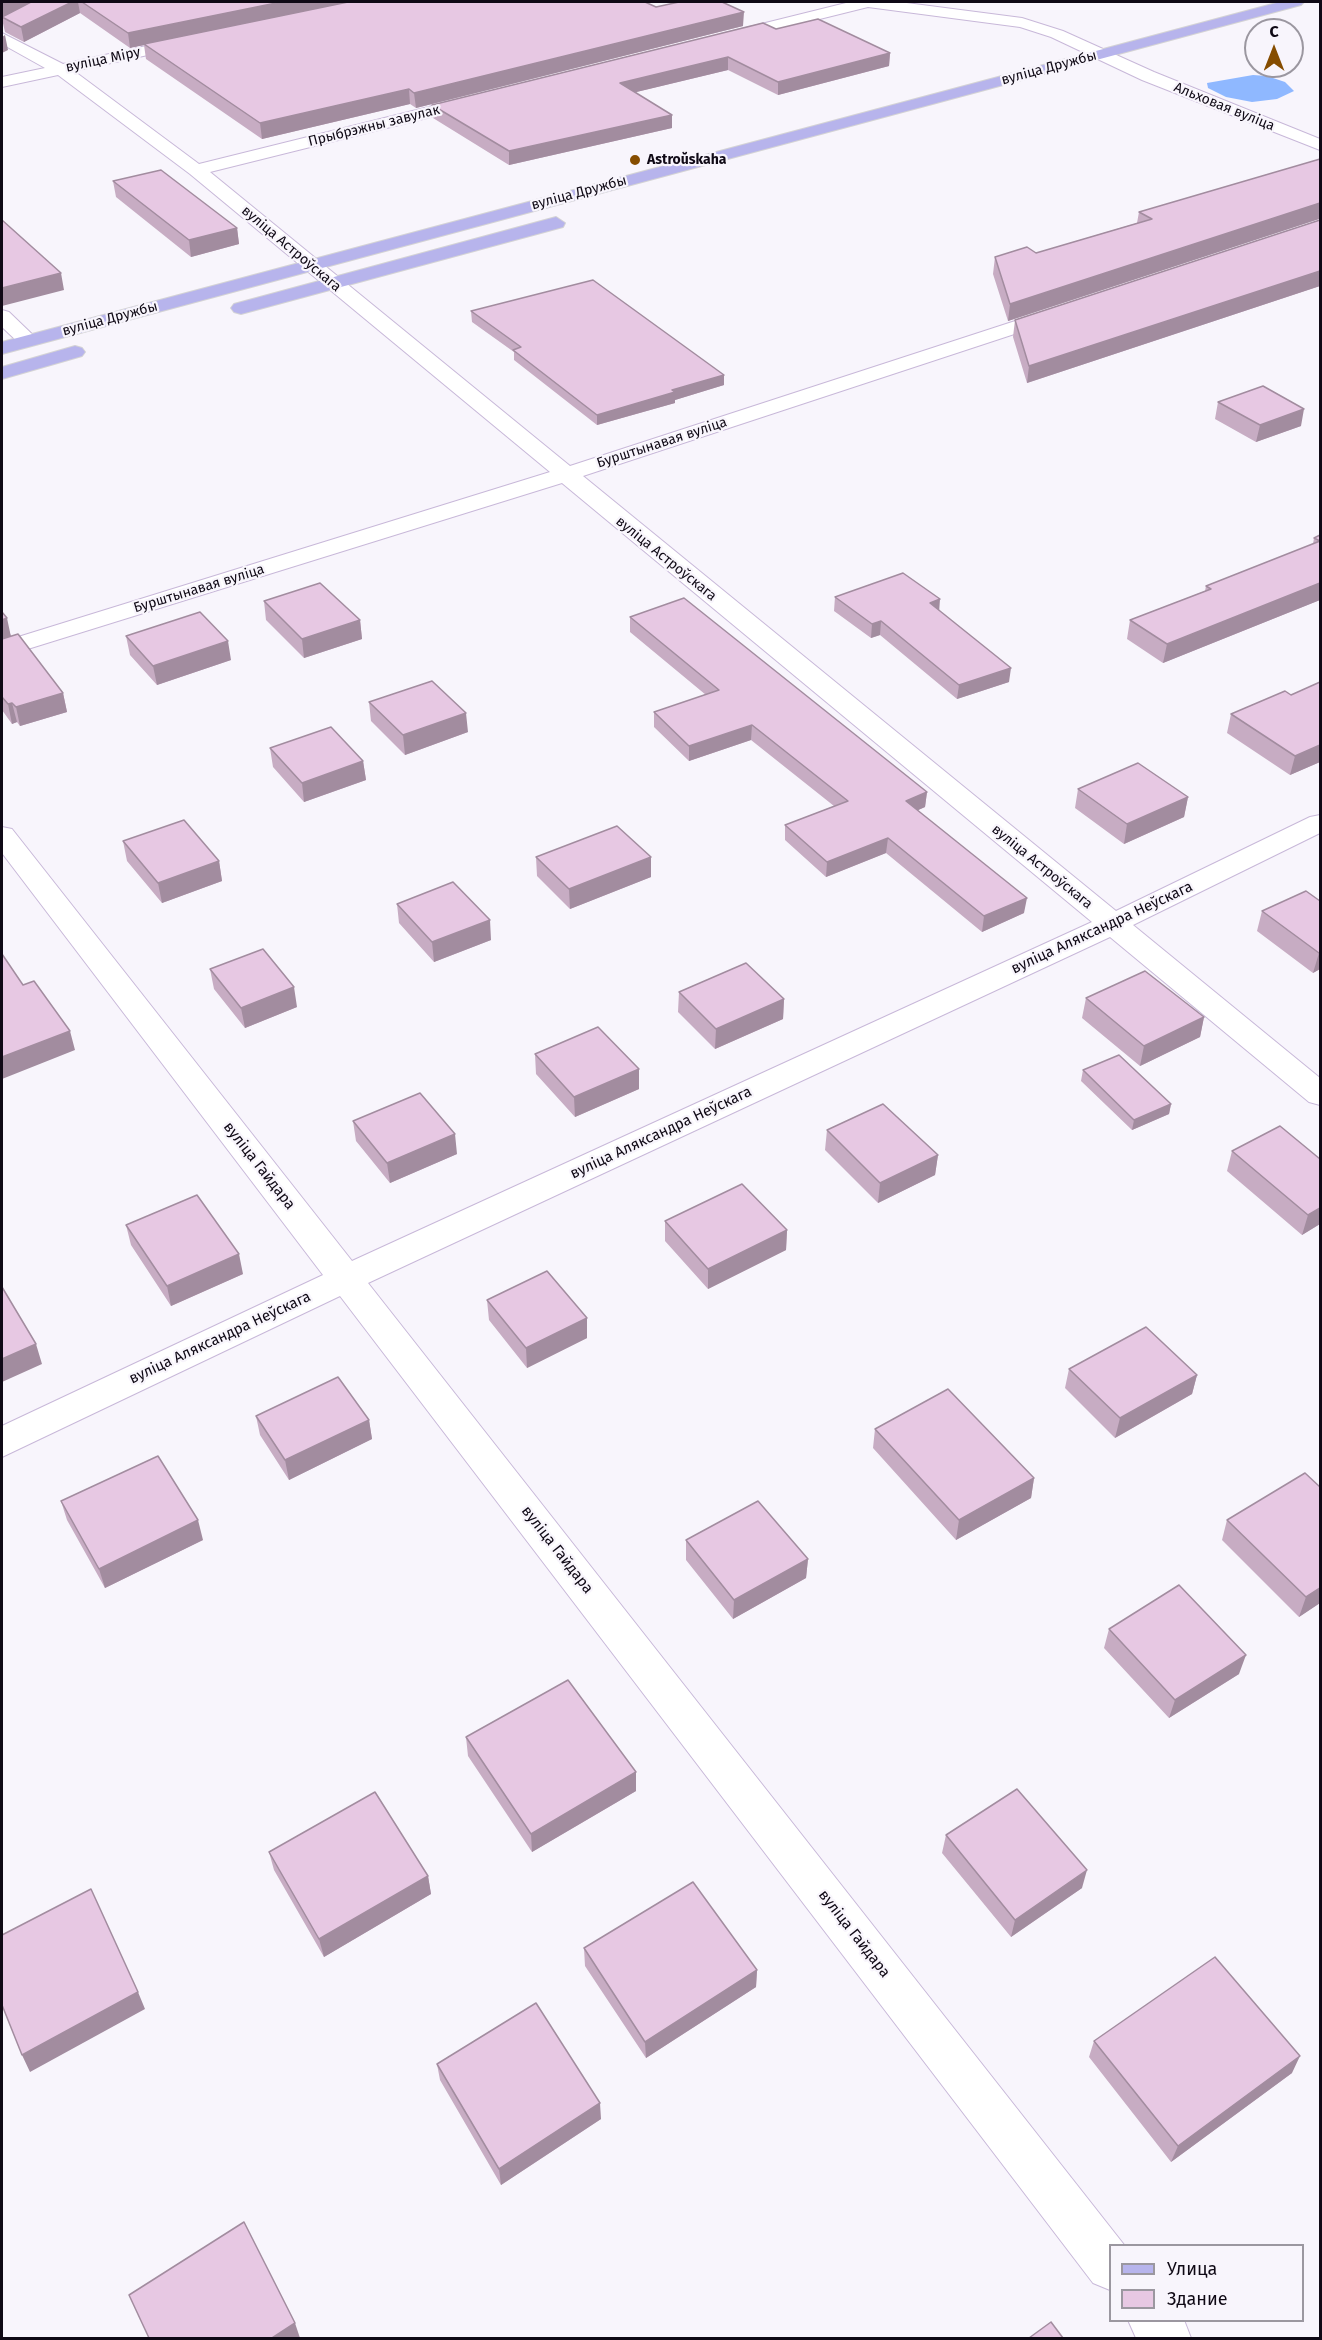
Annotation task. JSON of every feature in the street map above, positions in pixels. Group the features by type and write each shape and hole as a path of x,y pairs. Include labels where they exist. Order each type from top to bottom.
{"main road":[{"name":"вуліца Дружбы","path":"2,348 1296,2"},
{"path":"1127,67 1123,57 1130,52 1213,30 1265,10"},
{"name":"вуліца Дружбы","path":"1100,75 1244,33"},
{"path":"947,112 1008,91 1098,67 1102,60 1097,55"},
{"path":"332,283 338,269 347,264 454,235 573,195"},
{"name":"вуліца Дружбы","path":"223,313 574,218"},
{"path":"40,362 154,322 297,282 310,272 310,264"},
{"name":"вуліца Дружбы","path":"2,373 97,346"}],"street":[{"path":"713,40 867,2"},
{"name":"Альховая вуліца","path":"867,2 1022,23 1057,34 1097,55 1320,146"},
{"name":"вуліца Астроўскага","path":"2,38 60,69 196,170 564,475 1320,1094"},
{"name":"вуліца Міру","path":"2,82 208,38"},
{"name":"Прыбрэжны завулак","path":"196,170 495,95"},
{"name":"Бурштынавая вуліца","path":"2,650 564,475 1079,306"},
{"path":"2,316 28,341"},
{"name":"вуліца Аляксандра Неўскага","path":"2,1442 347,1278 1112,924 1320,823"},
{"name":"вуліца Гайдара","path":"2,835 1109,2265"},
{"path":"1154,2322 1166,2338"}],"water":[{"path":"1244,77 1273,78 1285,82 1294,91 1277,99 1252,102 1226,97 1208,88 1207,83"}],"building":[{"path":"31,2 72,2 21,27 2,17"},
{"path":"82,2 281,2 128,33"},
{"path":"348,2 645,2 656,7 679,2 722,2 744,12 414,93 409,89 260,123 144,44"},
{"path":"818,19 890,53 778,82 728,57 620,83 672,115 509,151 432,105 763,23 776,29"},
{"path":"1320,159 1320,203 1010,304 995,257 1027,247 1036,253 1152,219 1139,212"},
{"path":"161,170 237,228 189,240 113,181"},
{"path":"2,220 61,273 2,288"},
{"path":"1320,220 1320,271 1029,366 1015,320"},
{"path":"593,280 724,375 597,415 513,350 521,347 471,311"},
{"path":"1263,386 1304,409 1260,425 1218,402"},
{"path":"1320,541 1320,583 1167,644 1130,620 1211,589 1206,586"},
{"path":"903,573 940,599 930,603 1011,668 959,685 881,621 872,624 835,597"},
{"path":"320,583 360,620 302,639 264,601"},
{"path":"684,598 927,792 906,801 1027,898 984,916 888,838 827,862 785,825 848,801 752,725 689,746 654,712 719,690 630,617"},
{"path":"200,612 228,641 153,666 126,636"},
{"path":"18,634 63,693 16,707 12,703 8,704 2,697 2,639"},
{"path":"432,681 466,713 403,735 369,702"},
{"path":"1320,682 1320,745 1295,756 1231,714 1285,691 1291,695"},
{"path":"331,727 363,761 302,783 270,748"},
{"path":"1138,763 1188,797 1127,824 1078,789"},
{"path":"184,820 219,861 158,883 123,841"},
{"path":"617,826 651,857 569,889 536,857"},
{"path":"453,882 490,920 432,942 397,904"},
{"path":"1306,891 1320,901 1319,953 1262,911"},
{"path":"263,949 294,987 241,1008 210,969"},
{"path":"2,954 23,985 34,981 70,1031 2,1057"},
{"path":"746,963 784,999 716,1029 679,992"},
{"path":"1145,971 1204,1017 1144,1046 1086,998"},
{"path":"598,1027 639,1069 574,1097 535,1054"},
{"path":"1119,1055 1171,1104 1134,1120 1083,1070"},
{"path":"420,1093 455,1134 387,1163 353,1121"},
{"path":"883,1104 938,1155 880,1183 827,1130"},
{"path":"1280,1126 1320,1159 1320,1208 1308,1215 1232,1151"},
{"path":"742,1184 787,1230 708,1269 665,1221"},
{"path":"197,1195 239,1254 167,1286 126,1225"},
{"path":"547,1271 587,1318 526,1348 487,1300"},
{"path":"2,1287 36,1344 2,1359"},
{"path":"1146,1327 1197,1375 1120,1418 1069,1369"},
{"path":"338,1377 369,1420 285,1460 256,1416"},
{"path":"948,1389 1034,1478 959,1520 875,1429"},
{"path":"158,1456 198,1520 99,1569 61,1501"},
{"path":"1305,1473 1320,1487 1320,1588 1306,1597 1227,1520"},
{"path":"758,1501 808,1559 734,1600 686,1540"},
{"path":"1179,1585 1246,1655 1175,1700 1109,1629"},
{"path":"568,1680 636,1772 531,1834 466,1737"},
{"path":"1017,1789 1087,1870 1015,1920 946,1835"},
{"path":"375,1792 428,1876 319,1939 269,1852"},
{"path":"693,1882 757,1970 645,2042 584,1948"},
{"path":"91,1889 138,1992 22,2055 2,2005 2,1935"},
{"path":"1215,1957 1300,2056 1178,2146 1094,2041"},
{"path":"536,2003 600,2103 499,2169 437,2064"},
{"path":"244,2222 295,2323 272,2338 149,2338 129,2295"},
{"path":"1051,2322 1063,2338 1029,2338"}],"place":[{"name":"Astroŭskaha","path":"635,160"}]}
